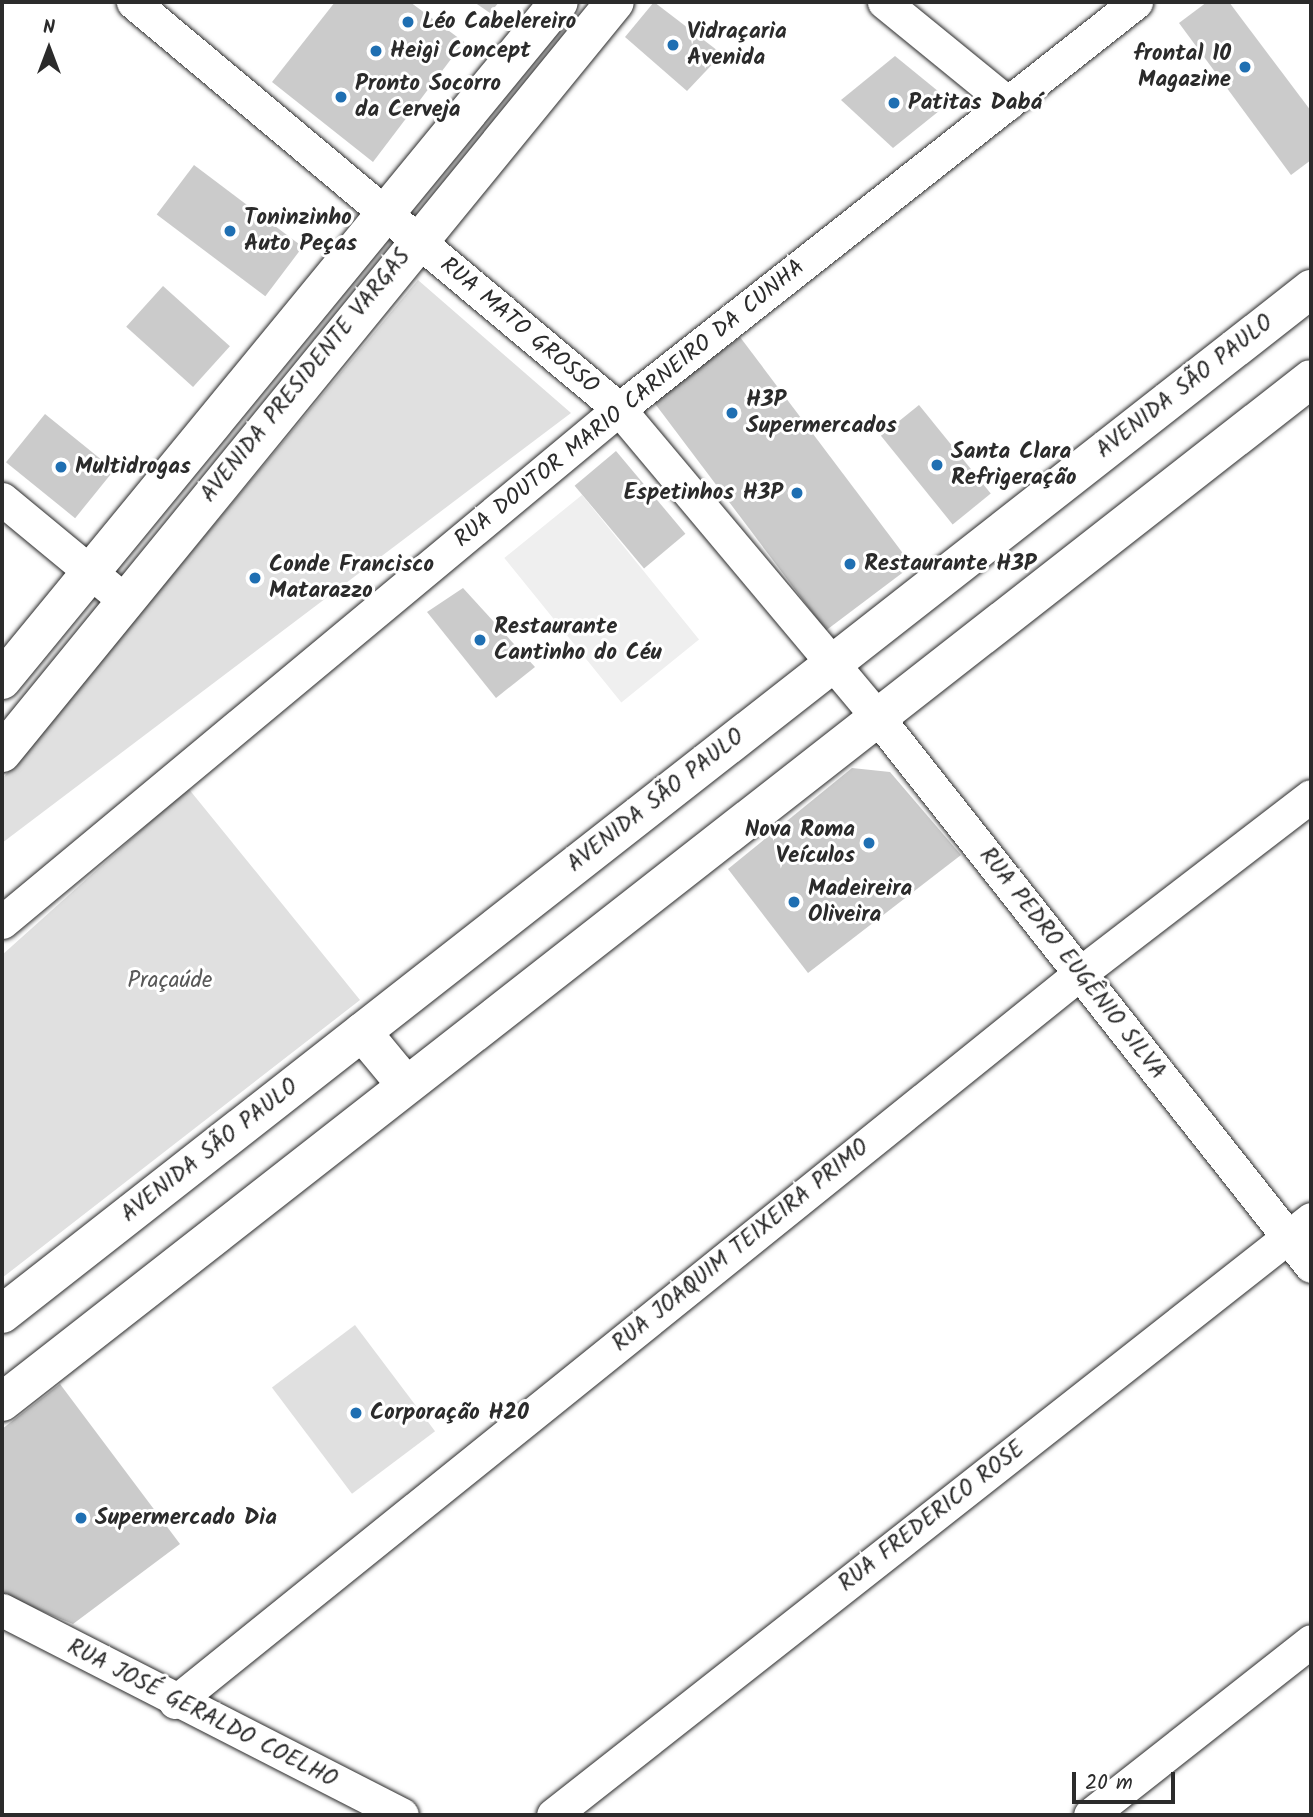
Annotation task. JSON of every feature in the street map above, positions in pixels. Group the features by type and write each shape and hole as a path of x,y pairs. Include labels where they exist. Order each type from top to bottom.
{"main road":[{"name":"AVENIDA PRESIDENTE VARGAS","path":"2,680 559,2"},
{"name":"AVENIDA PRESIDENTE VARGAS","path":"2,754 123,599 615,2"},
{"name":"AVENIDA SÃO PAULO","path":"2,1314 1311,289"},
{"path":"2,1402 1311,379"},
{"path":"362,1031 406,1085"}],"street":[{"name":"RUA MATO GROSSO","path":"133,2 383,216 417,241 619,409 831,664"},
{"path":"884,2 1009,103"},
{"name":"RUA DOUTOR MARIO CARNEIRO DA CUNHA","path":"2,922 619,409 1136,2"},
{"path":"2,499 123,599"},
{"name":"RUA PEDRO EUGÊNIO SILVA","path":"831,664 878,718 1079,974 1300,1228 1311,1266"},
{"name":"RUA JOAQUIM TEIXEIRA PRIMO","path":"174,1702 1079,974 1311,796"},
{"name":"RUA FREDERICO ROSE","path":"553,1815 1300,1228"},
{"name":"RUA JOSÉ GERALDO COELHO","path":"2,1610 174,1702 402,1815"},
{"path":"1090,1815 1311,1641"}],"shaded area":[{"path":"582,495 699,640 621,702 504,558"}],"green space":[{"path":"418,280 571,413 2,843 2,779"},
{"name":"Praçaúde","path":"188,788 360,1000 2,1278 2,955"},
{"name":"Corporação H20","path":"355,1325 435,1431 352,1494 272,1388"}],"building":[{"path":"335,2 410,2 464,42 373,162 272,82"},
{"path":"474,2 499,2 490,13"},
{"name":"Vidraçaria Avenida","path":"654,2 722,54 687,91 625,37"},
{"name":"frontal 10 Magazine","path":"1207,2 1229,2 1311,111 1311,160 1291,175 1179,23"},
{"name":"Patitas Dabá","path":"895,56 944,96 944,107 893,148 841,100"},
{"name":"Toninzinho Auto Peças","path":"194,165 303,247 265,296 157,215"},
{"path":"163,286 230,346 193,387 126,327"},
{"path":"740,337 912,565 826,630 654,402"},
{"name":"Santa Clara Refrigeração","path":"919,405 991,494 953,524 881,436"},
{"name":"Multidrogas","path":"45,414 114,470 75,518 6,462"},
{"path":"616,451 685,534 644,568 575,486"},
{"name":"Restaurante Cantinho do Céu","path":"463,588 535,667 496,698 427,612"},
{"name":"Nova Roma Veículos","path":"852,768 890,772 961,855 808,973 728,869"},
{"name":"Supermercado Dia","path":"60,1384 180,1544 73,1624 2,1595 2,1429"}],"place":[{"name":"Léo Cabelereiro","path":"408,22"},
{"name":"Vidraçaria Avenida","path":"673,45"},
{"name":"Heigi Concept","path":"376,51"},
{"name":"frontal 10 Magazine","path":"1245,67"},
{"name":"Pronto Socorro da Cerveja","path":"341,97"},
{"name":"Patitas Dabá","path":"894,103"},
{"name":"Toninzinho Auto Peças","path":"230,231"},
{"name":"H3P Supermercados","path":"732,413"},
{"name":"Santa Clara Refrigeração","path":"937,465"},
{"name":"Multidrogas","path":"61,467"},
{"name":"Espetinhos H3P","path":"797,493"},
{"name":"Restaurante H3P","path":"850,564"},
{"name":"Conde Francisco Matarazzo","path":"255,578"},
{"name":"Restaurante Cantinho do Céu","path":"480,640"},
{"name":"Nova Roma Veículos","path":"869,843"},
{"name":"Madeireira Oliveira","path":"794,902"},
{"name":"Corporação H20","path":"356,1413"},
{"name":"Supermercado Dia","path":"81,1518"}]}
